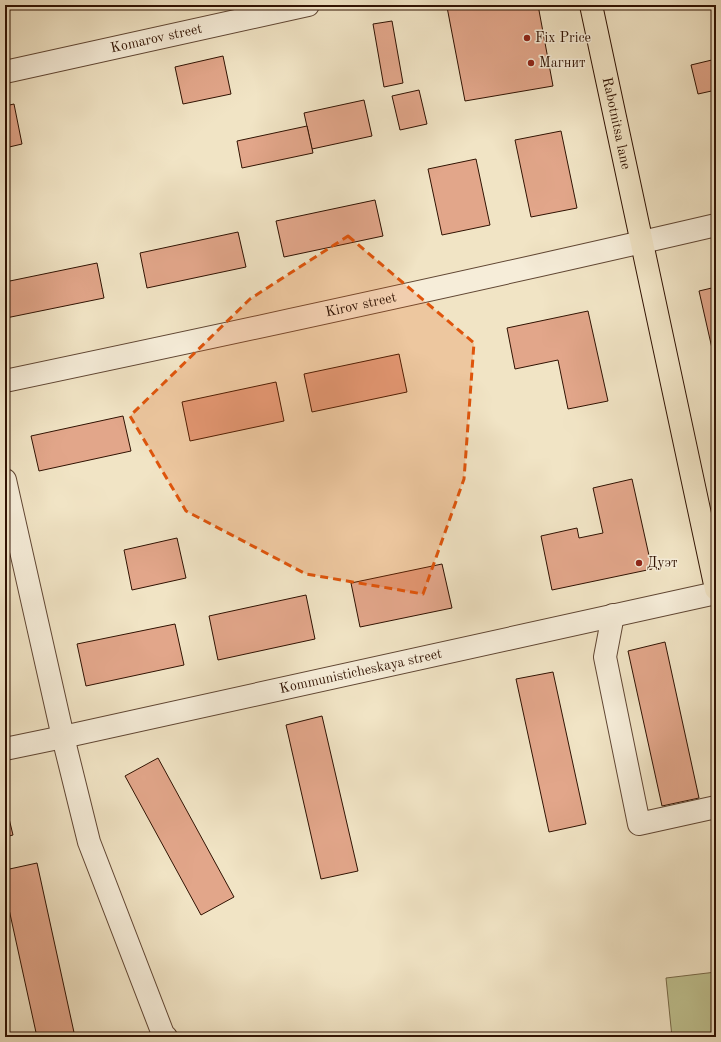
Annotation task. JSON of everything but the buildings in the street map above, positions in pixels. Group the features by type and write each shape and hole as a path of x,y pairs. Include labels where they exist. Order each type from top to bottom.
{"main road":[{"name":"Rabotnitsa lane","path":"591,5 716,589"}],"street":[{"name":"Komarov street","path":"5,72 308,5"},
{"name":"Kirov street","path":"5,381 220,336 716,225"},
{"path":"5,480 63,737 89,842 163,1036"},
{"name":"Kommunisticheskaya street","path":"5,748 63,737 716,593"},
{"path":"613,615 605,657 639,824 716,807"}],"highlighted area":[{"path":"348,236 474,343 464,479 423,594 306,574 186,511 130,416 250,299"}],"green space":[{"path":"716,972 716,1037 672,1037 666,978"}],"place":[{"name":"Fix Price","path":"527,38"},
{"name":"Магнит","path":"531,63"},
{"name":"Дуэт","path":"639,563"}]}
